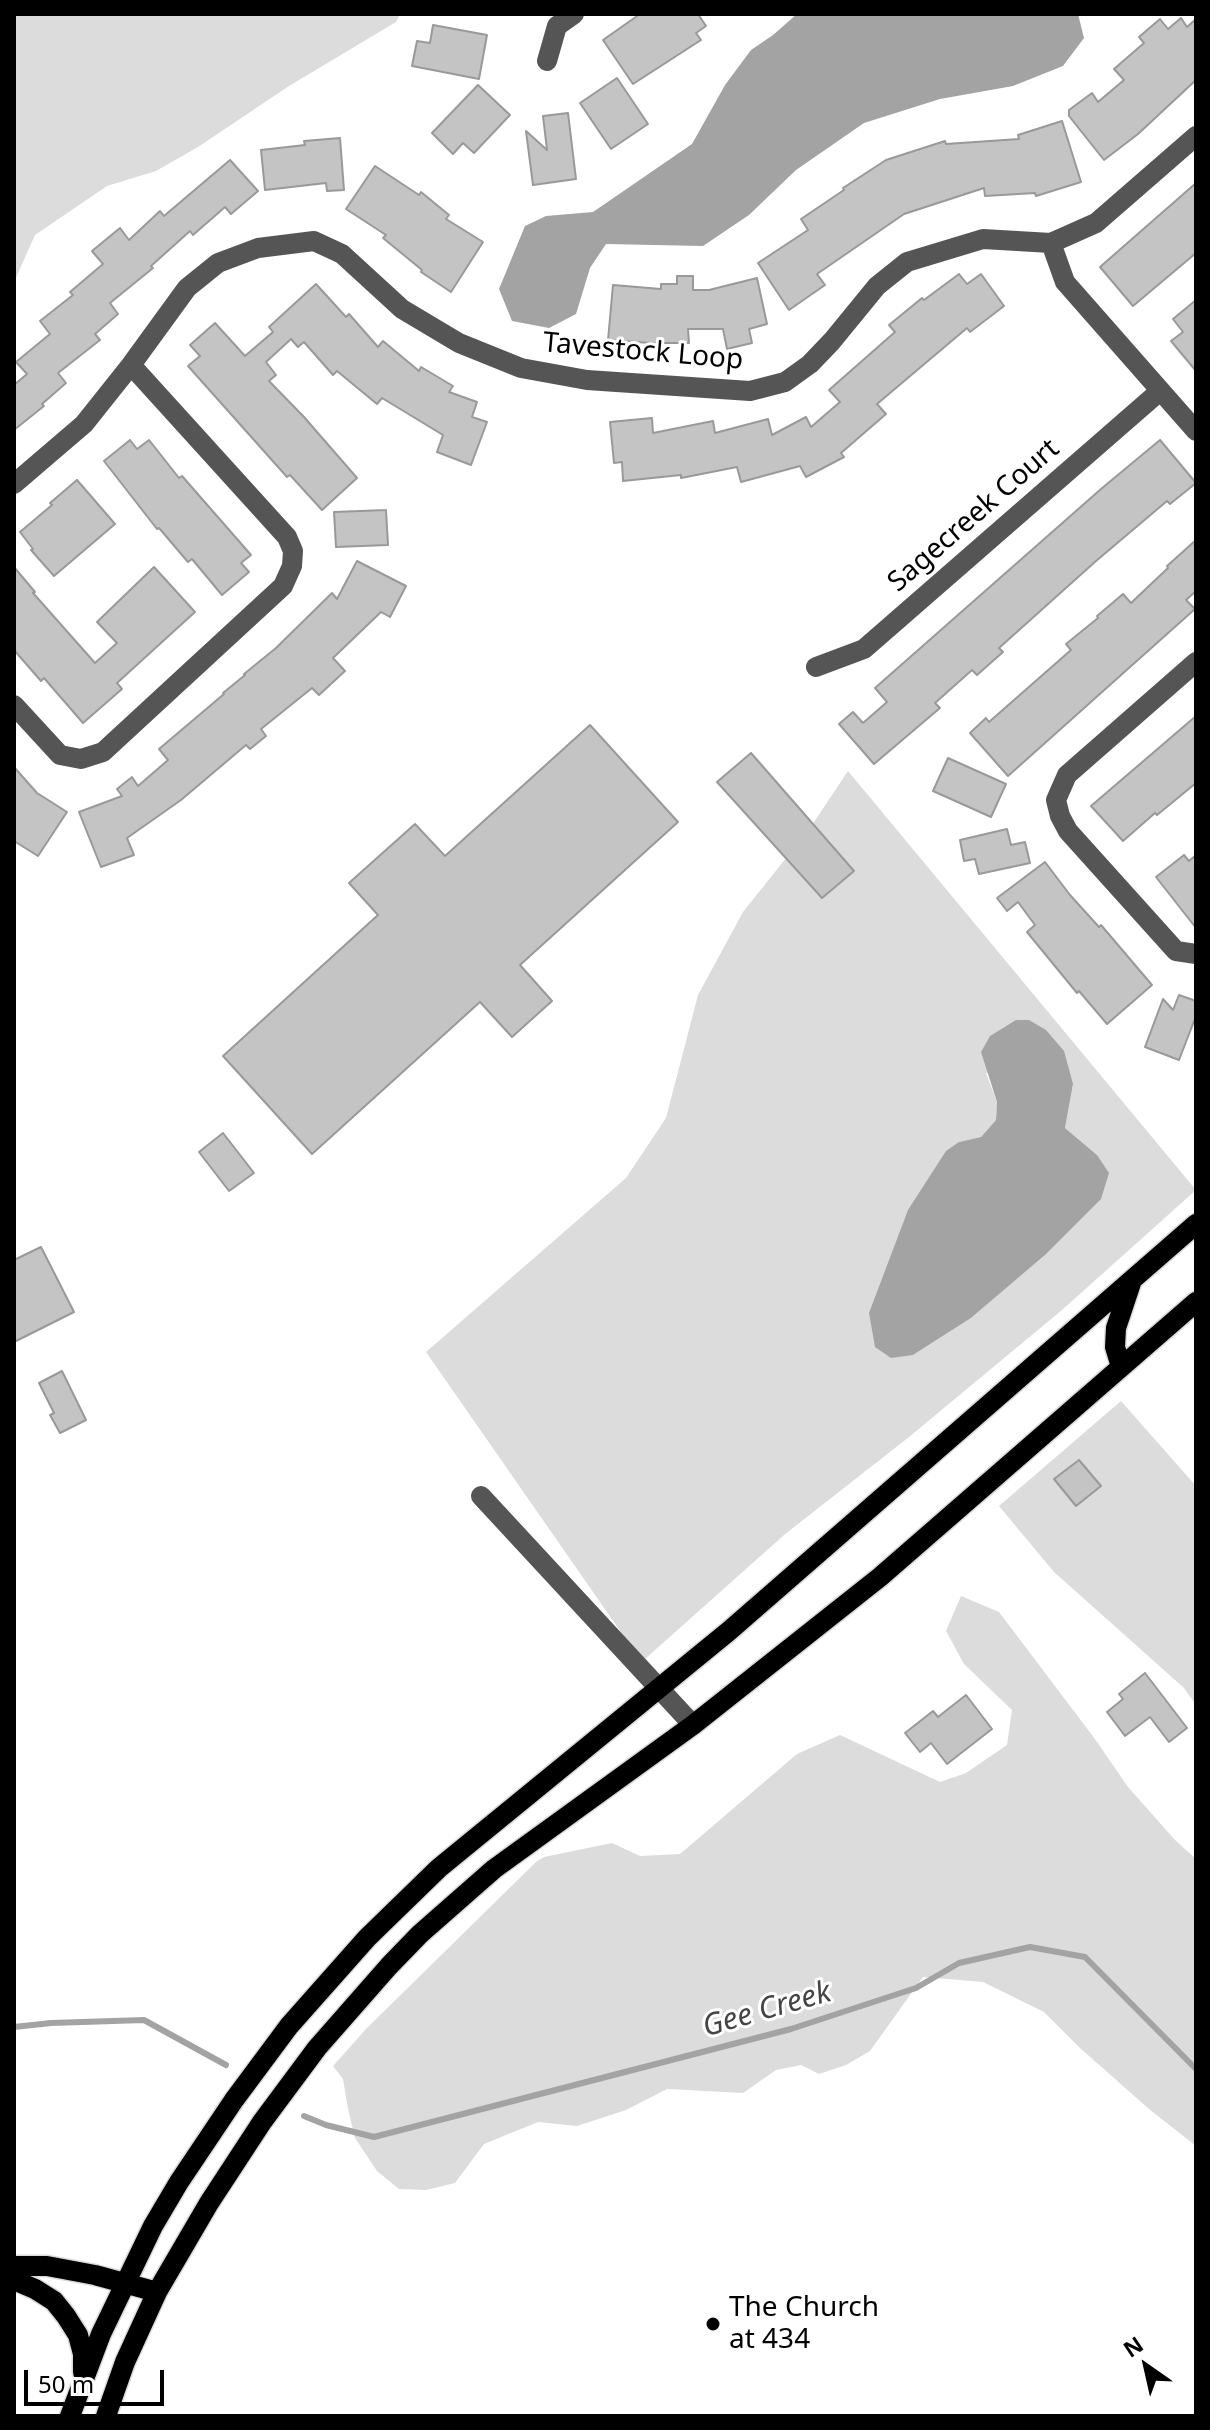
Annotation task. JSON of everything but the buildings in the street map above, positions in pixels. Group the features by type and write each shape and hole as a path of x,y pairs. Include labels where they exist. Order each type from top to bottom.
{"main road":[{"path":"70,2416 83,2378 153,2226 206,2140 323,1984 439,1868 658,1689 884,1497 1196,1224"},
{"path":"1121,1367 1115,1347 1116,1328 1132,1280"},
{"path":"106,2416 125,2362 157,2292 209,2203 262,2122 317,2048 389,1966 438,1917 494,1869 693,1725 880,1577 1196,1302"},
{"path":"14,2266 47,2266 157,2292"},
{"path":"14,2280 54,2301 66,2316 78,2335 83,2378"}],"street":[{"path":"547,61 557,26 574,14"},
{"name":"Tavestock Loop","path":"14,484 84,424 187,288 218,263 258,248 314,241 342,254 402,309 459,343 521,368 587,380 750,391 785,382 810,364 877,286 907,262 983,239 1051,243 1096,223 1196,136"},
{"path":"1051,243 1065,282 1196,431"},
{"path":"14,705 60,755 81,759 103,752 283,586 292,566 293,551 287,537 131,365"},
{"name":"Sagecreek Court","path":"816,667 864,649 1160,391"},
{"path":"1196,662 1067,775 1056,800 1068,831 1166,940 1176,951 1196,954"},
{"path":"481,1496 693,1725"}],"shaded area":[{"path":"14,14 400,14 396,22 289,86 198,147 156,171 107,186 35,235 14,282"},
{"path":"797,14 1078,14 1084,38 1063,66 1013,86 940,99 864,123 796,170 749,215 703,246 606,244 590,268 576,314 549,328 512,321 499,289 525,226 546,216 593,212 692,144 725,85 751,50"},
{"path":"848,771 1196,1190 1062,1310 909,1437 784,1535 645,1659 625,1638 426,1352 626,1178 666,1118 698,995 743,912 810,828","holes":["986,1073 1073,1084 1065,1128 1097,1155 1045,1255 971,1318 913,1355 959,1142 981,1137 996,1120 997,1102"]},
{"path":"1016,1020 1029,1020 1046,1030 1064,1051 1073,1084 1065,1128 1097,1155 1109,1173 1101,1199 1045,1255 971,1318 913,1355 891,1358 875,1347 869,1313 908,1210 946,1151 959,1142 981,1137 996,1120 997,1102 981,1052 990,1036"},
{"path":"1121,1401 1196,1486 1196,1705 1184,1688 1054,1572 999,1506"},
{"path":"961,1596 999,1612 1128,1787 1196,1859 1196,2146 1149,2109 1044,2012 983,1982 923,1977 870,2051 846,2065 819,2074 801,2065 776,2070 743,2093 667,2089 626,2110 577,2126 538,2122 484,2144 455,2183 426,2190 399,2189 377,2171 355,2138 343,2079 333,2066 366,2029 536,1862 544,1857 612,1843 640,1856 680,1854 797,1754 840,1735 940,1782 966,1773 1007,1745 1012,1710 964,1664 946,1631"}],"waterway":[{"name":"Gee Creek","path":"304,2116 374,2137 791,2029 916,1988 959,1963 1030,1947 1085,1957 1196,2069"},
{"name":"Gee Creek","path":"14,2027 144,2020 226,2065"}],"place":[{"name":"The Church at 434","path":"713,2324"}]}
